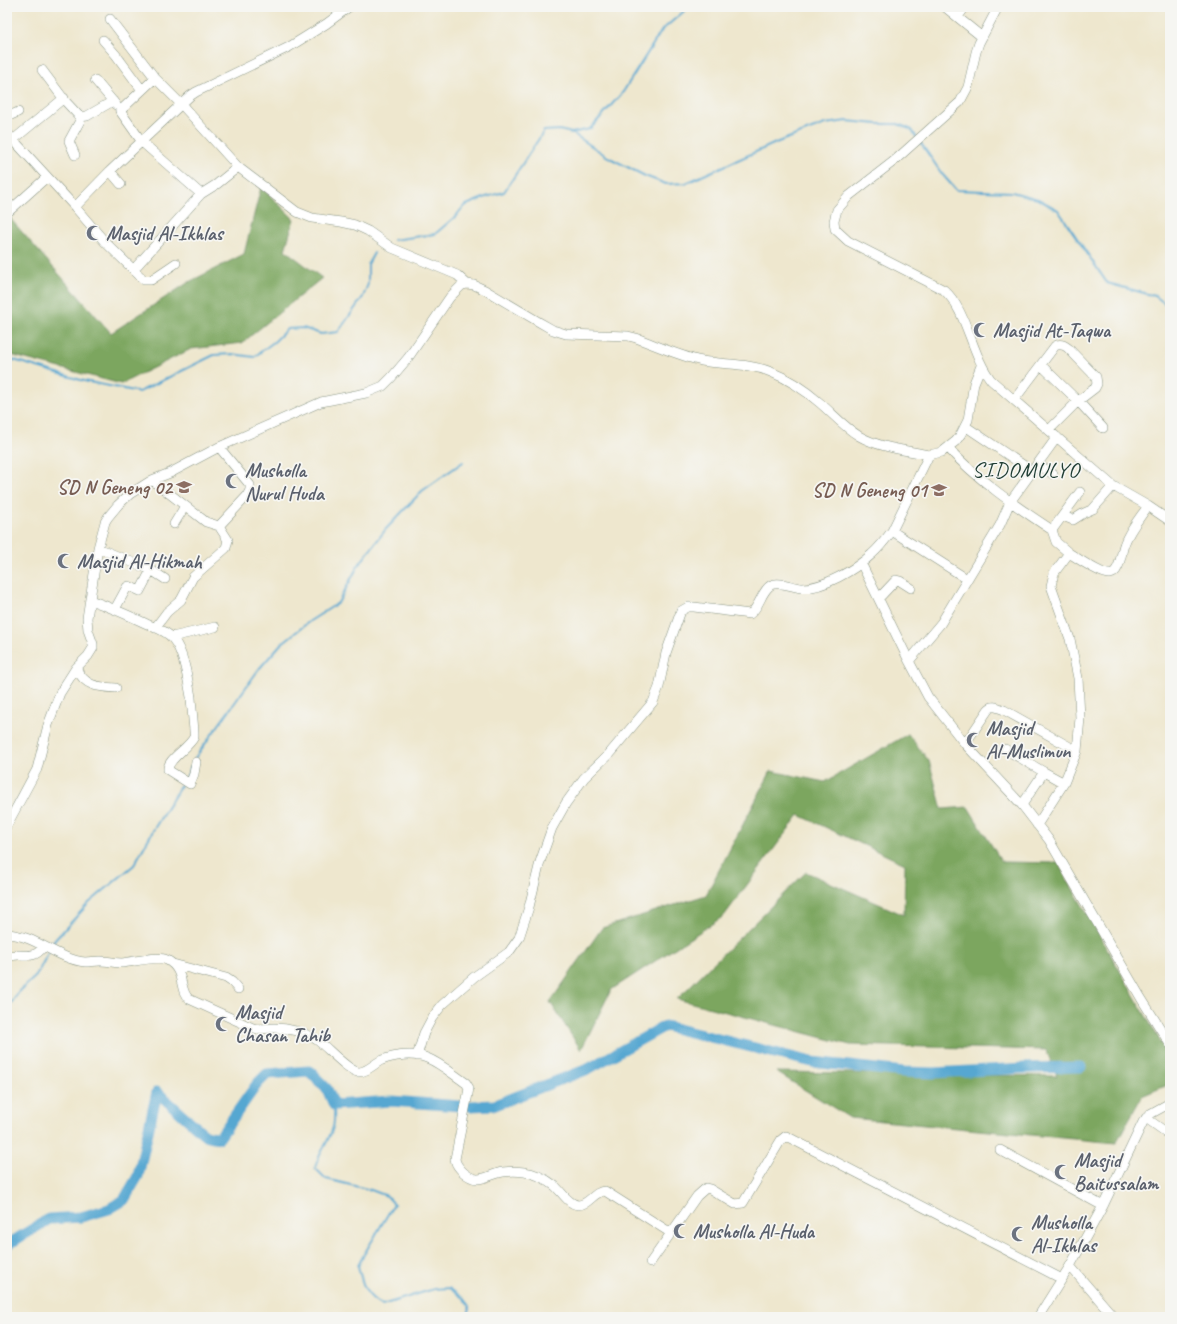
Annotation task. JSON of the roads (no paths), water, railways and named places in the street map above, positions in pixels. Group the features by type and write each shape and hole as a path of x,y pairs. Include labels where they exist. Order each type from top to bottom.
{"street":[{"path":"75,207 181,104 196,92 289,47 326,24 349,7"},
{"path":"945,7 982,37"},
{"path":"958,17 965,7"},
{"path":"998,7 982,37 976,52 970,79 960,102 926,133 845,201 837,210 834,226 838,233 848,241 938,286 949,294 958,310 981,366 991,380 1113,486 1148,506 1170,521"},
{"path":"110,19 155,78 181,104 238,167 297,212 312,218 355,225 368,231 398,250 457,275 467,284"},
{"path":"103,40 142,90"},
{"path":"42,70 64,98 82,117"},
{"path":"120,111 155,78"},
{"path":"95,80 113,101 142,142 201,194"},
{"path":"14,140 64,98"},
{"path":"74,155 69,141 82,117 87,116 113,101"},
{"path":"7,118 18,112"},
{"path":"7,133 106,242 144,280 149,281 157,277 176,263"},
{"path":"134,269 201,194 217,184 238,167"},
{"path":"110,172 121,184"},
{"path":"7,213 47,177"},
{"path":"7,826 37,769 55,703 65,683 76,668 88,656 93,646 87,625 90,600 98,548 105,522 111,512 130,494 152,480 170,473 219,447 321,402 366,393 383,386 408,358 459,286 467,284 474,285 485,290 560,333 628,336 688,358 752,367 770,372 792,382 804,390 843,424 866,439 882,445 929,455 942,452 948,448 956,441 965,426 974,384 981,366"},
{"path":"1014,400 1057,345 1063,345 1068,348 1096,377 1098,382 1095,388 1078,401 1049,430"},
{"path":"1041,365 1103,428"},
{"path":"965,426 1035,468 1053,474"},
{"path":"909,661 941,623 1000,525 1010,502 1057,437"},
{"path":"219,447 250,485 247,496 219,526"},
{"path":"948,448 983,481 1010,502 1052,530 1056,542 1069,553 1098,570 1108,574 1114,572 1118,568 1124,545 1130,531 1148,506"},
{"path":"417,1056 424,1033 432,1018 442,1005 474,977 509,952 519,938 529,907 540,862 552,828 566,803 584,778 609,754 653,702 659,687 666,653 681,611 688,607 694,607 750,614 754,611 772,584 778,583 791,587 810,587 837,578 861,563 871,555 892,531 929,455"},
{"path":"152,480 206,522 219,526 228,540 226,548 193,577 180,601 167,612 155,628"},
{"path":"1062,516 1073,520 1093,509 1113,486"},
{"path":"1052,530 1080,492"},
{"path":"174,524 185,506"},
{"path":"892,531 967,579"},
{"path":"98,548 151,570 165,579"},
{"path":"1037,825 1064,783 1077,751 1080,718 1078,678 1070,639 1052,586 1054,573 1069,553"},
{"path":"861,563 928,697 965,744 1022,805 1049,840 1137,991 1170,1044"},
{"path":"115,609 127,587 129,586 140,591 151,570"},
{"path":"879,598 896,580 911,588"},
{"path":"90,600 115,609 172,637 183,660 192,705 194,735 183,751 169,764 168,770 190,784 194,774 196,762"},
{"path":"172,637 215,628"},
{"path":"76,668 82,679 91,684 99,687 116,688"},
{"path":"965,744 990,708 995,707 1004,710 1077,751"},
{"path":"1005,749 1064,783"},
{"path":"1022,805 1044,772"},
{"path":"7,934 20,936 45,948 76,960 86,962 122,963 157,958 166,959 173,964 226,978 238,989"},
{"path":"7,957 18,954 31,956 45,948"},
{"path":"173,964 181,976 184,993 189,999 253,1028 283,1029 302,1033 318,1040 355,1071 362,1071 380,1061 392,1057 417,1056 428,1058 466,1083 468,1086 468,1094 455,1159 459,1168 469,1176 478,1180 507,1172 526,1172 534,1174 555,1186 571,1202 578,1205 586,1202 598,1192 605,1190 671,1233"},
{"path":"1038,1317 1070,1266 1103,1206 1140,1126 1154,1111 1170,1103"},
{"path":"1146,1118 1170,1135"},
{"path":"650,1263 697,1196 706,1188 735,1204 743,1203 781,1140 786,1136 1062,1279"},
{"path":"1000,1150 1103,1206"},
{"path":"1070,1266 1114,1317"}],"waterway":[{"path":"572,133 590,129 623,92 662,30 689,7"},
{"path":"393,240 435,234 456,216 464,206 486,197 504,192 544,131 559,130 572,133 608,157 645,176 666,184 686,183 778,142 825,124 847,121 877,124 898,124 912,130 916,137"},
{"path":"920,142 942,174 956,190 1012,192 1038,199 1058,210 1107,283 1155,296 1167,305 1170,310"},
{"path":"7,358 84,381 139,392 214,355 232,354 254,357 275,341 287,329 303,328 321,334 338,332 363,297 368,284 368,264 374,253"},
{"path":"195,758 259,669 281,644 310,621 338,603 358,566 386,529 422,491 463,462"},
{"path":"187,776 191,766"},
{"path":"51,947 53,942 89,903 134,865 181,785"},
{"path":"7,1009 19,992 36,976 49,951"},
{"path":"470,1106 495,1105 588,1069 665,1026 812,1062 904,1072 933,1073 1025,1068 1081,1067"},
{"path":"7,1245 49,1219 81,1217 109,1209 124,1200 138,1176 157,1092 205,1135 219,1138 257,1084 267,1074 309,1071 327,1089 334,1105 391,1101 460,1106"},
{"path":"334,1105 333,1127 315,1168 326,1179 371,1190 387,1196 394,1204 358,1266 365,1289 371,1297 382,1305 434,1289 449,1288 463,1298 469,1306 469,1317"}],"place":[{"name":"Masjid Al-Ikhlas","path":"94,233"},
{"name":"Masjid At-Taqwa","path":"981,330"},
{"name":"Musholla Nurul Huda","path":"233,481"},
{"name":"SD N Geneng 02","path":"184,487"},
{"name":"SD N Geneng 01","path":"939,490"},
{"name":"Masjid Al-Hikmah","path":"65,561"},
{"name":"Masjid Al-Muslimun","path":"974,740"},
{"name":"Masjid Chasan Tahib","path":"223,1024"},
{"name":"Masjid Baitussalam","path":"1062,1172"},
{"name":"Musholla Al-Huda","path":"681,1231"},
{"name":"Musholla Al-Ikhlas","path":"1019,1234"}],"district":[{"name":"SIDOMULYO","path":"1026,470"}]}
